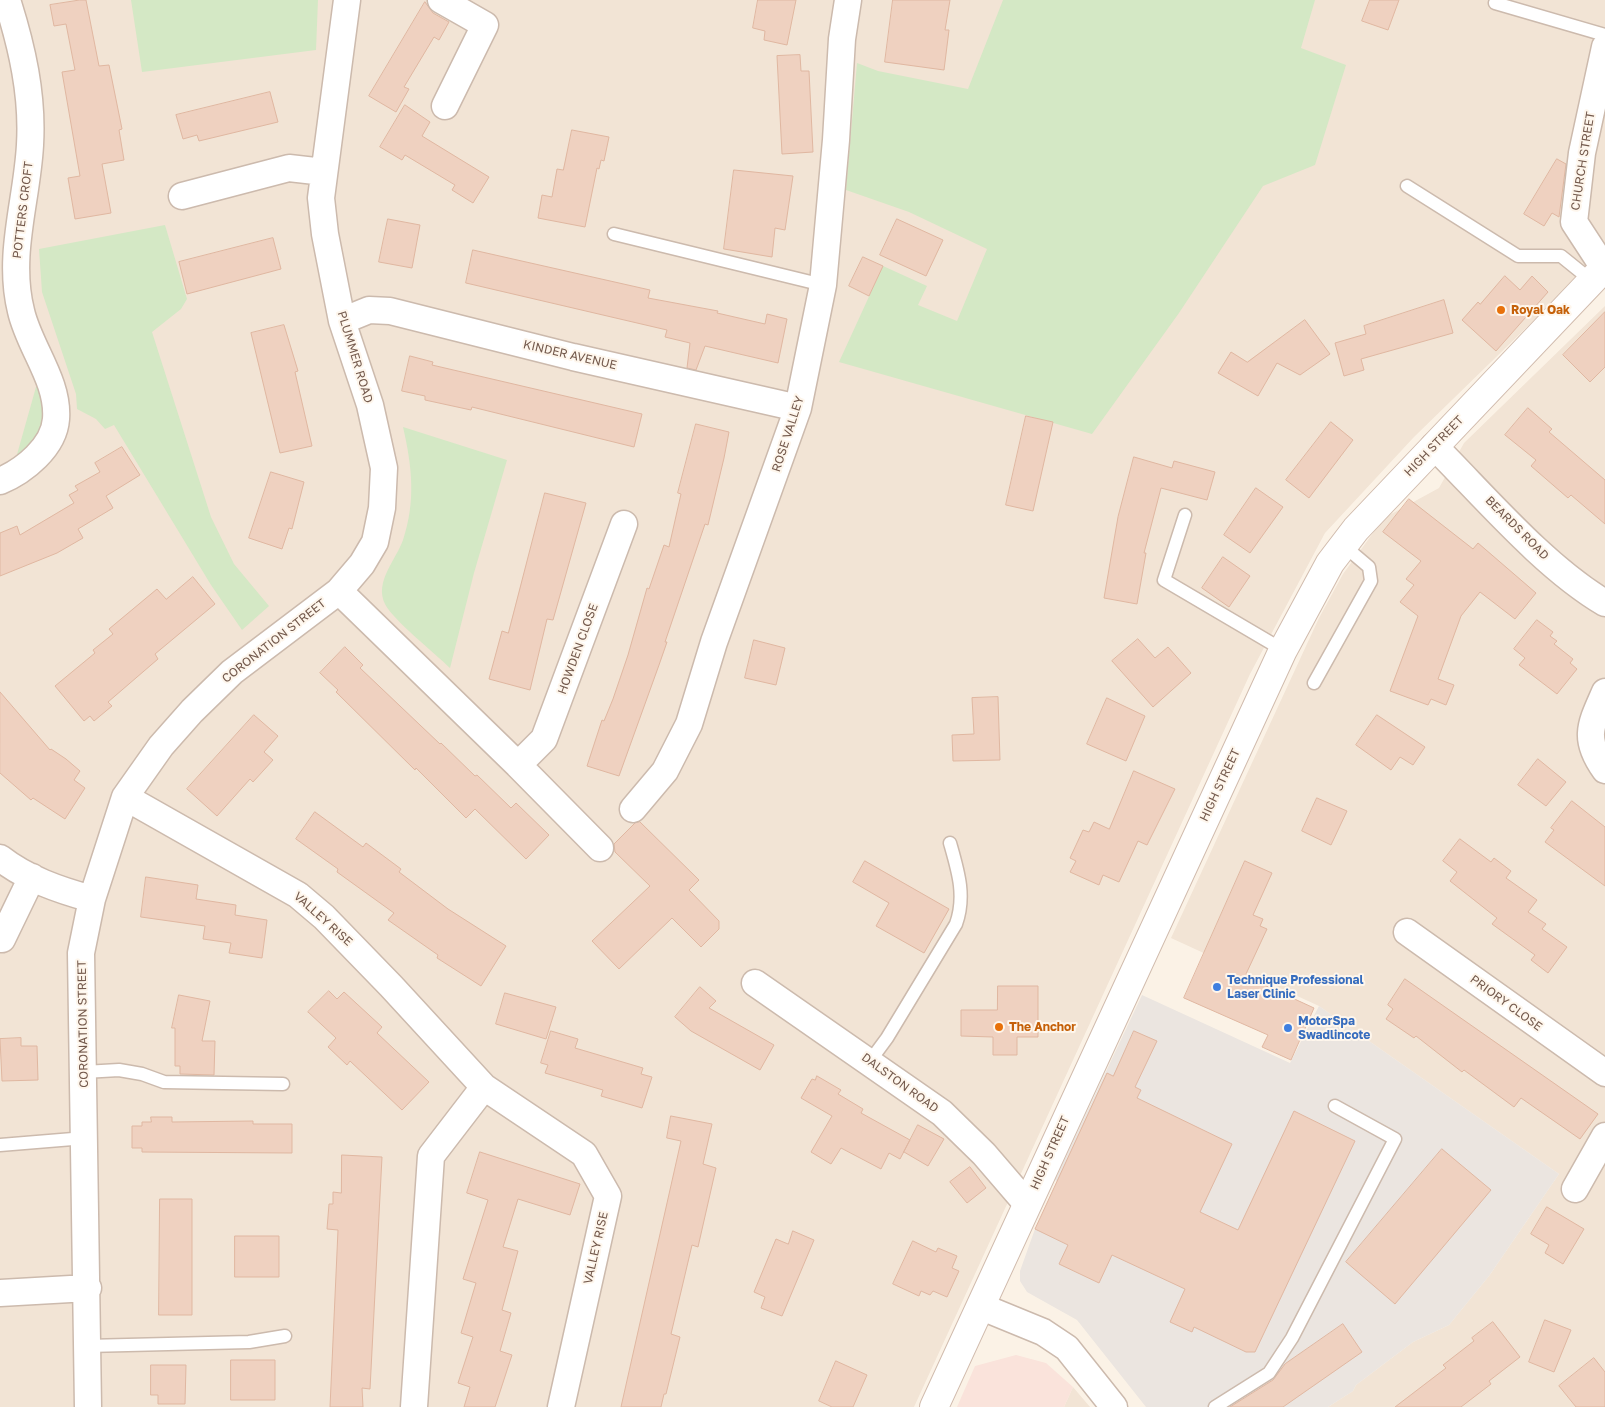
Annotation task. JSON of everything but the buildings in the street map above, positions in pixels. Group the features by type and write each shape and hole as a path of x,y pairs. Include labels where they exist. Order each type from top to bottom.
{"main road":[{"name":"HIGH STREET","path":"934,1407 982,1307 1027,1204 1283,650 1309,599 1343,545 1356,529 1600,272"}],"street":[{"name":"POTTERS CROFT","path":"0,481 16,474 34,460 48,441 56,420 54,394 21,311 16,274 9,249 30,145 30,95 20,41 7,0"},
{"name":"PLUMMER ROAD","path":"348,0 321,198 324,225 342,321 370,406 384,468 382,508 375,542"},
{"path":"441,0 485,25 445,106"},
{"name":"ROSE VALLEY","path":"633,809 665,771 690,724 714,642 798,408 823,286 836,140 842,39 848,0"},
{"name":"CHURCH STREET","path":"1600,272 1574,222 1582,153 1605,47"},
{"path":"182,196 289,168 324,172"},
{"name":"KINDER AVENUE","path":"342,321 369,310 390,311 798,408"},
{"name":"BEARDS ROAD","path":"1434,446 1534,546 1580,588 1605,603"},
{"name":"HOWDEN CLOSE","path":"518,765 544,739 624,524"},
{"name":"CORONATION STREET","path":"88,1407 88,1288 81,953 92,899 126,797 161,746 192,711 225,679 339,591 362,564 375,542"},
{"path":"339,591 518,765 600,848"},
{"path":"1605,692 1589,733 1597,758 1605,770"},
{"name":"VALLEY RISE","path":"126,797 298,895 324,917 391,986 484,1087 584,1154 608,1196 561,1407"},
{"path":"0,858 16,870 57,889 92,899"},
{"path":"2,939 32,877"},
{"name":"PRIORY CLOSE","path":"1407,932 1605,1073"},
{"name":"DALSTON ROAD","path":"755,982 942,1113 984,1154 1027,1204"},
{"path":"414,1407 431,1156 484,1087"},
{"path":"1575,1189 1605,1136"},
{"path":"0,1293 88,1288"},
{"path":"982,1307 1042,1332 1067,1348 1114,1407"}],"lane":[{"path":"1495,3 1605,34"},
{"path":"1407,186 1518,256 1561,256 1600,272"},
{"path":"614,234 823,286"},
{"path":"1185,515 1164,580 1283,650"},
{"path":"1314,683 1371,581 1368,567 1343,545"},
{"path":"870,1061 888,1038 956,924 961,906 962,892 950,843"},
{"path":"84,1072 119,1070 142,1074 164,1082 283,1084"},
{"path":"1215,1407 1269,1373 1292,1338 1395,1139 1335,1106"},
{"path":"0,1145 85,1138"},
{"path":"87,1346 249,1342 285,1336"}],"shaded area":[{"path":"0,0 1605,0 1605,251 1414,437 1325,533 1250,674 914,1407 0,1407"},
{"path":"1605,306 1605,1407 1328,1407 1353,1391 1356,1385 1413,1342 1449,1325 1489,1276 1559,1174 1319,1006 1171,938 1319,618 1343,574 1384,518 1439,488 1464,443"},
{"path":"1142,995 1290,1063 1319,1006 1559,1174 1489,1276 1449,1325 1413,1342 1356,1385 1353,1391 1328,1407 1146,1407 1077,1320 1027,1292 1020,1281 1020,1271 1035,1229 1057,1181 1055,1180"},
{"path":"1016,1355 1046,1363 1073,1387 1064,1407 957,1407 975,1366"},
{"path":"1073,1387 1090,1407 1064,1407"}],"green space":[{"path":"131,0 318,0 316,50 142,72"},
{"path":"1003,0 1315,0 1301,48 1346,65 1315,165 1263,186 1179,313 1092,434 839,362 883,266 927,286 918,305 957,321 987,249 909,212 846,190 857,63 878,71 968,89"},
{"path":"165,225 187,299 181,309 152,332 211,517 234,564 269,606 242,630 211,585 114,425 105,429 96,419 77,409 76,394 42,292 39,249"},
{"path":"36,387 45,387 48,414 36,446 16,458"},
{"path":"403,427 507,460 474,573 450,668 396,618 385,604 382,596 384,579 400,548 410,511 409,456"}],"place":[{"name":"Royal Oak","path":"1501,310"},
{"name":"Technique Professional Laser Clinic","path":"1217,987"},
{"name":"The Anchor","path":"999,1027"},
{"name":"MotorSpa Swadlincote","path":"1288,1028"}]}
